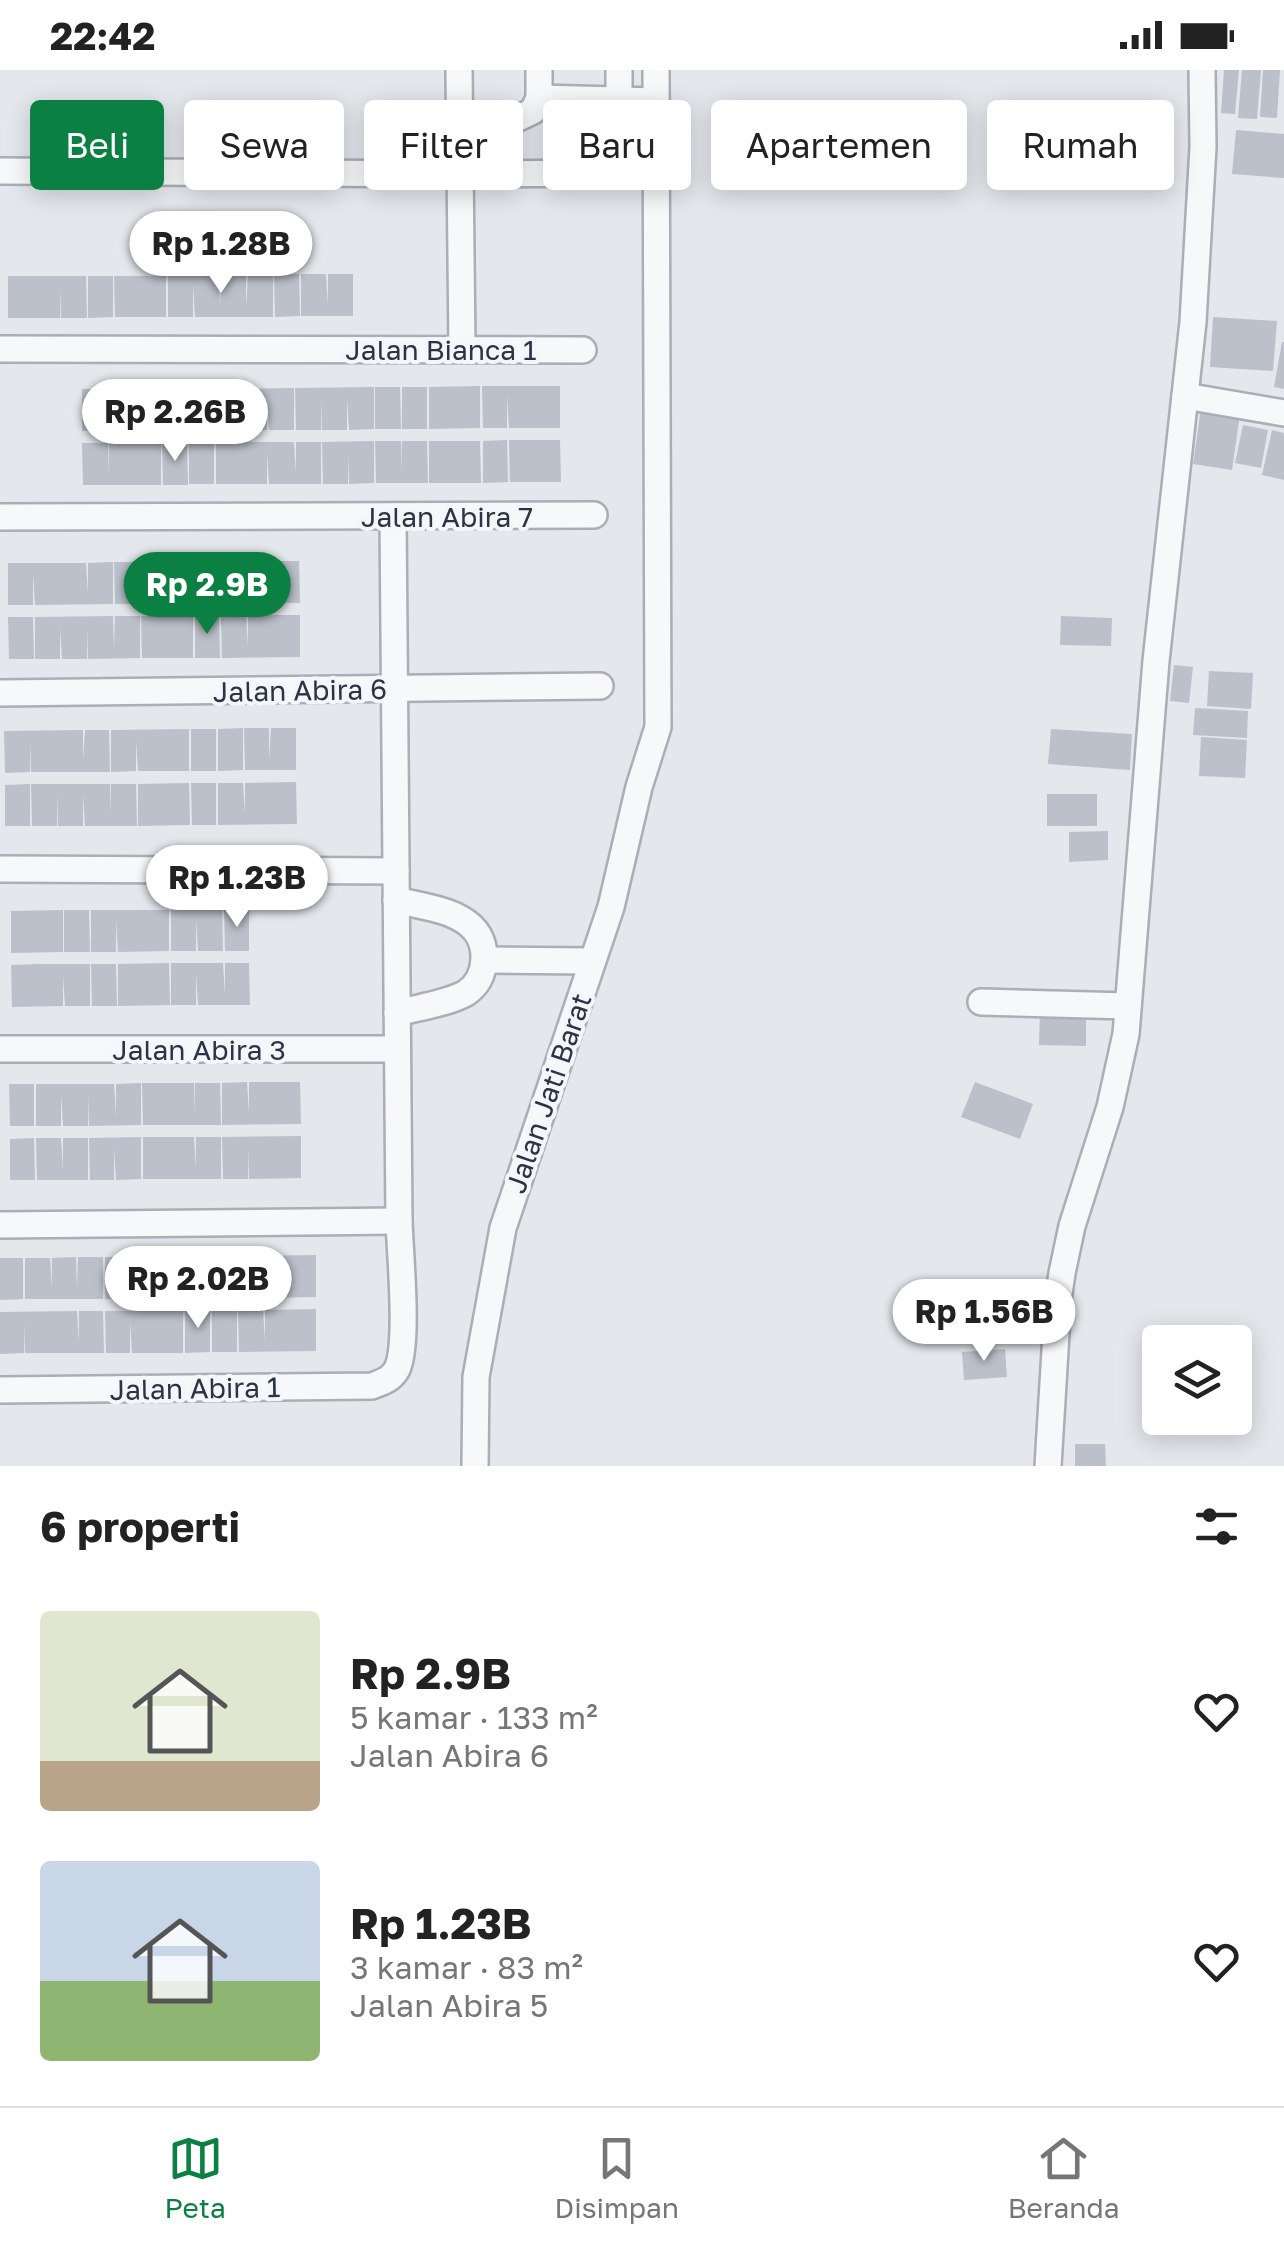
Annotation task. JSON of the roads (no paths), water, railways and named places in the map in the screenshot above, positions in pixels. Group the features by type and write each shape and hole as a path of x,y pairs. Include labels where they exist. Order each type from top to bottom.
{"street":[{"path":"459,70 459,100"},
{"path":"523,116 534,111 539,98 540,70"},
{"path":"539,98 619,100 619,70"},
{"name":"Jalan Jati Barat","path":"656,70 656,100"},
{"path":"1048,1466 1062,1273 1072,1226 1110,1107 1126,1034 1156,661 1193,322 1202,182 1202,70"},
{"path":"0,171 364,173"},
{"path":"458,190 462,349"},
{"name":"Jalan Jati Barat","path":"475,1466 476,1377 503,1228 611,907 639,787 658,727 656,190"},
{"name":"Jalan Bianca 1","path":"0,349 583,350"},
{"path":"1185,396 1284,414"},
{"name":"Jalan Abira 7","path":"0,517 594,515"},
{"path":"0,1225 399,1221 393,516"},
{"name":"Jalan Abira 6","path":"0,692 600,686"},
{"path":"0,869 396,870"},
{"path":"396,900 461,918 475,928 483,942 484,960 482,976 464,994 397,1013"},
{"path":"484,960 592,961"},
{"path":"981,1002 1128,1006"},
{"name":"Jalan Abira 3","path":"0,1048 397,1048"},
{"name":"Jalan Abira 1","path":"0,1390 372,1386 389,1380 402,1351 399,1221"}]}
